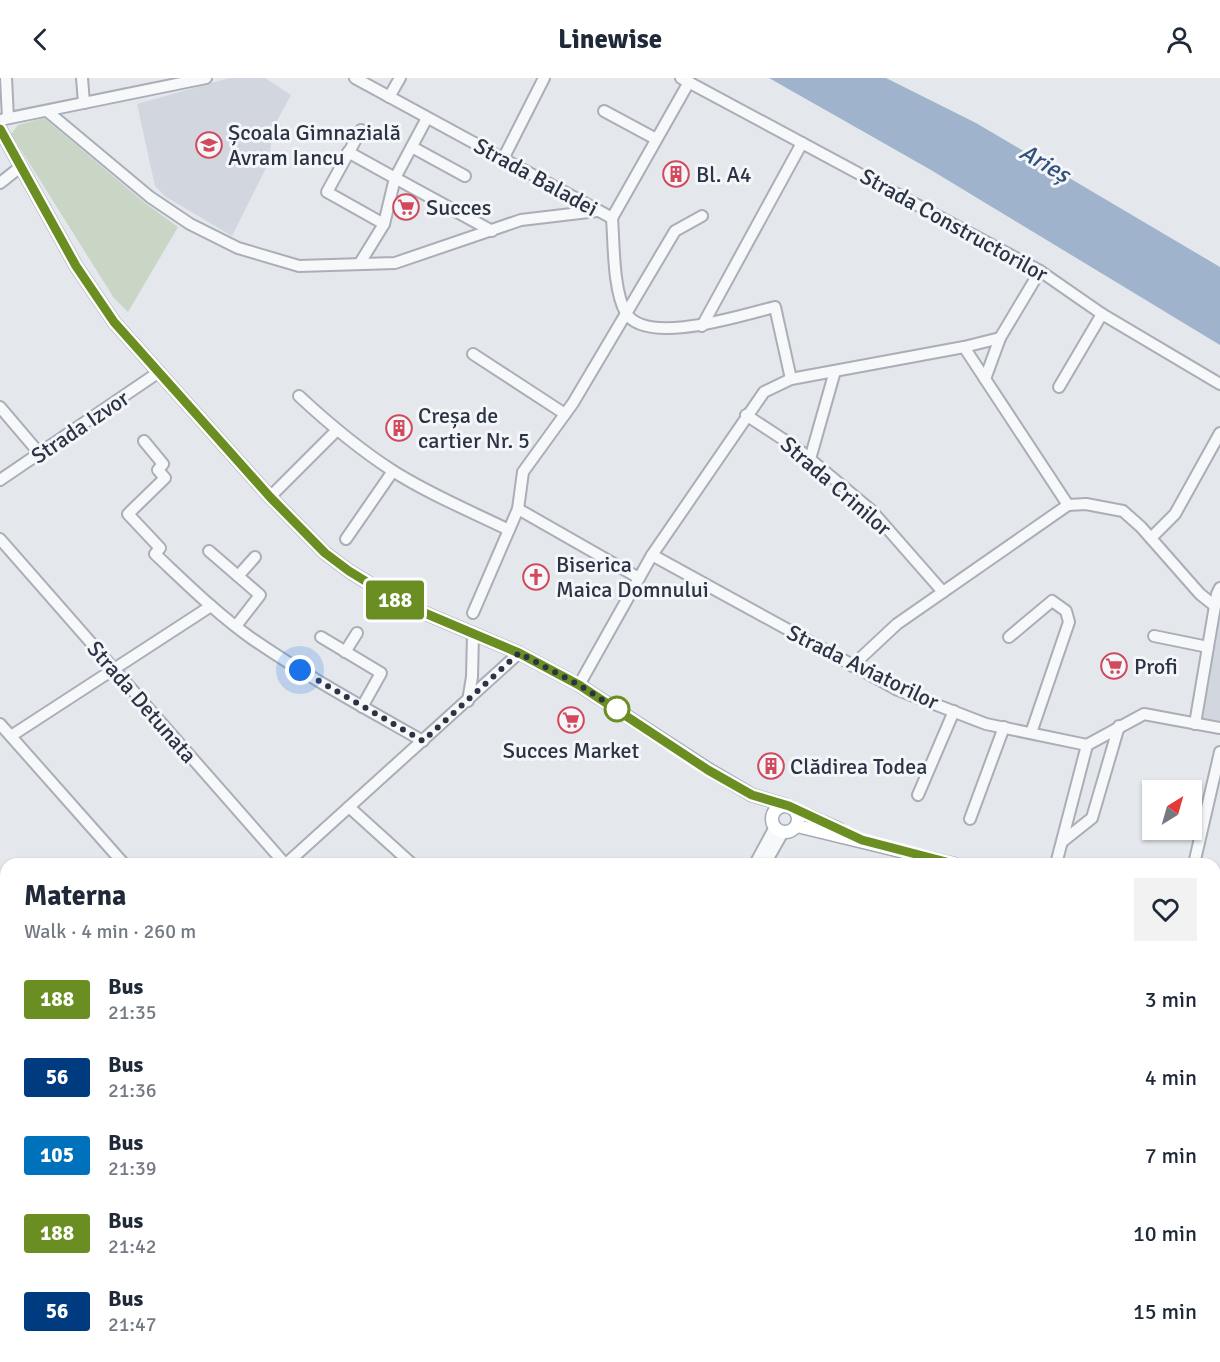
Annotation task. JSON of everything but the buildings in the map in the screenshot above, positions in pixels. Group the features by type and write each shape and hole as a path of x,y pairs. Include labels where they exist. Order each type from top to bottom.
{"main road":[{"path":"0,129 19,168 76,266 102,303 159,372 270,497 325,553 349,571 401,603 519,653 579,685 708,770 752,795 790,808 862,840"},
{"path":"752,795 777,825 791,831 797,826 799,818 790,808"},
{"path":"777,825 776,809 790,808"},
{"path":"797,826 931,858"}],"street":[{"path":"6,78 4,119 84,103 162,82 206,78"},
{"path":"82,78 84,103"},
{"name":"Strada Baladei","path":"355,78 612,218 656,139 685,80"},
{"path":"389,97 400,78"},
{"path":"503,159 544,78"},
{"name":"Strada Constructorilor","path":"685,80 1040,272 1102,314 1220,384"},
{"path":"47,111 150,197 190,224 228,243 299,266 395,263 521,220 597,211"},
{"path":"604,111 656,139"},
{"path":"360,263 384,224 395,178 427,118"},
{"path":"361,130 327,192 384,224"},
{"path":"702,326 802,143"},
{"path":"411,147 465,176"},
{"path":"348,152 492,231"},
{"path":"0,183 19,168"},
{"path":"472,613 518,509 523,472 565,414 627,315 675,231 702,216"},
{"path":"612,218 620,295 627,315 644,325 692,328 775,307 791,379"},
{"path":"985,379 1000,338 1040,272"},
{"path":"1059,387 1102,314"},
{"path":"579,685 652,555 746,415 764,392 791,379 964,347 1000,338"},
{"path":"964,347 1068,505"},
{"path":"472,354 565,414"},
{"path":"810,459 835,371"},
{"name":"Strada Izvor","path":"0,480 159,372"},
{"path":"299,396 337,430 393,471 509,530"},
{"path":"0,407 40,454"},
{"name":"Strada Crinilor","path":"746,415 810,459 871,510 943,592"},
{"path":"270,497 337,430"},
{"path":"1151,538 1174,514 1220,434"},
{"path":"144,441 163,464 158,470 165,478 128,514 160,548 155,554 236,626 317,681 423,741"},
{"path":"346,539 393,471"},
{"path":"852,666 897,624 1068,505 1106,507 1123,511 1151,538 1200,594 1215,606"},
{"path":"518,509 639,579"},
{"name":"Strada Detunata","path":"0,539 280,858"},
{"path":"209,551 260,595 236,626"},
{"name":"Strada Aviatorilor","path":"652,555 898,690 1004,727 1088,745"},
{"path":"238,576 255,557"},
{"path":"1195,724 1220,588"},
{"path":"1009,637 1052,601 1065,611 1069,622 1031,733"},
{"path":"11,736 211,606"},
{"path":"345,652 357,633"},
{"path":"468,700 472,684 473,633"},
{"path":"1154,636 1208,647"},
{"path":"321,637 381,673 362,707"},
{"path":"292,858 519,653"},
{"path":"918,795 954,711"},
{"path":"1058,858 1088,745 1144,714 1220,728"},
{"path":"0,724 119,858"},
{"path":"1063,840 1092,818 1119,726"},
{"path":"970,819 1004,727"},
{"path":"1195,858 1220,752"},
{"path":"349,807 405,858"},
{"path":"758,858 777,825"},
{"path":"767,858 770,855 777,825"}],"shaded area":[{"name":"Școala Gimnazială Avram Iancu","path":"229,78 265,78 291,95 274,126 268,164 232,236 166,197 155,186 137,104"},
{"path":"1220,617 1220,723 1203,719"}],"green space":[{"path":"44,118 145,203 178,227 128,312 114,298 11,134 18,125"}],"water":[{"path":"769,78 886,78 976,123 1220,267 1220,345 931,170"}],"bus line":[{"name":"188","path":"0,129 19,168 76,266 114,322 270,497 325,553 349,571 401,603 519,653 579,685 708,770 752,795 793,807 862,840 931,858"}],"place":[{"name":"Școala Gimnazială Avram Iancu","path":"209,145"},
{"name":"Bl. A4","path":"676,174"},
{"name":"Succes","path":"406,207"},
{"name":"Creșa de cartier Nr. 5","path":"399,428"},
{"name":"Biserica Maica Domnului","path":"536,577"},
{"name":"Profi","path":"1114,666"},
{"name":"Succes Market","path":"571,720"},
{"name":"Clădirea Todea","path":"771,766"}],"route":[{"path":"300,670 423,741 519,653 579,685 617,709"}],"water label":[{"name":"Arieș","path":"1045,163"}]}
